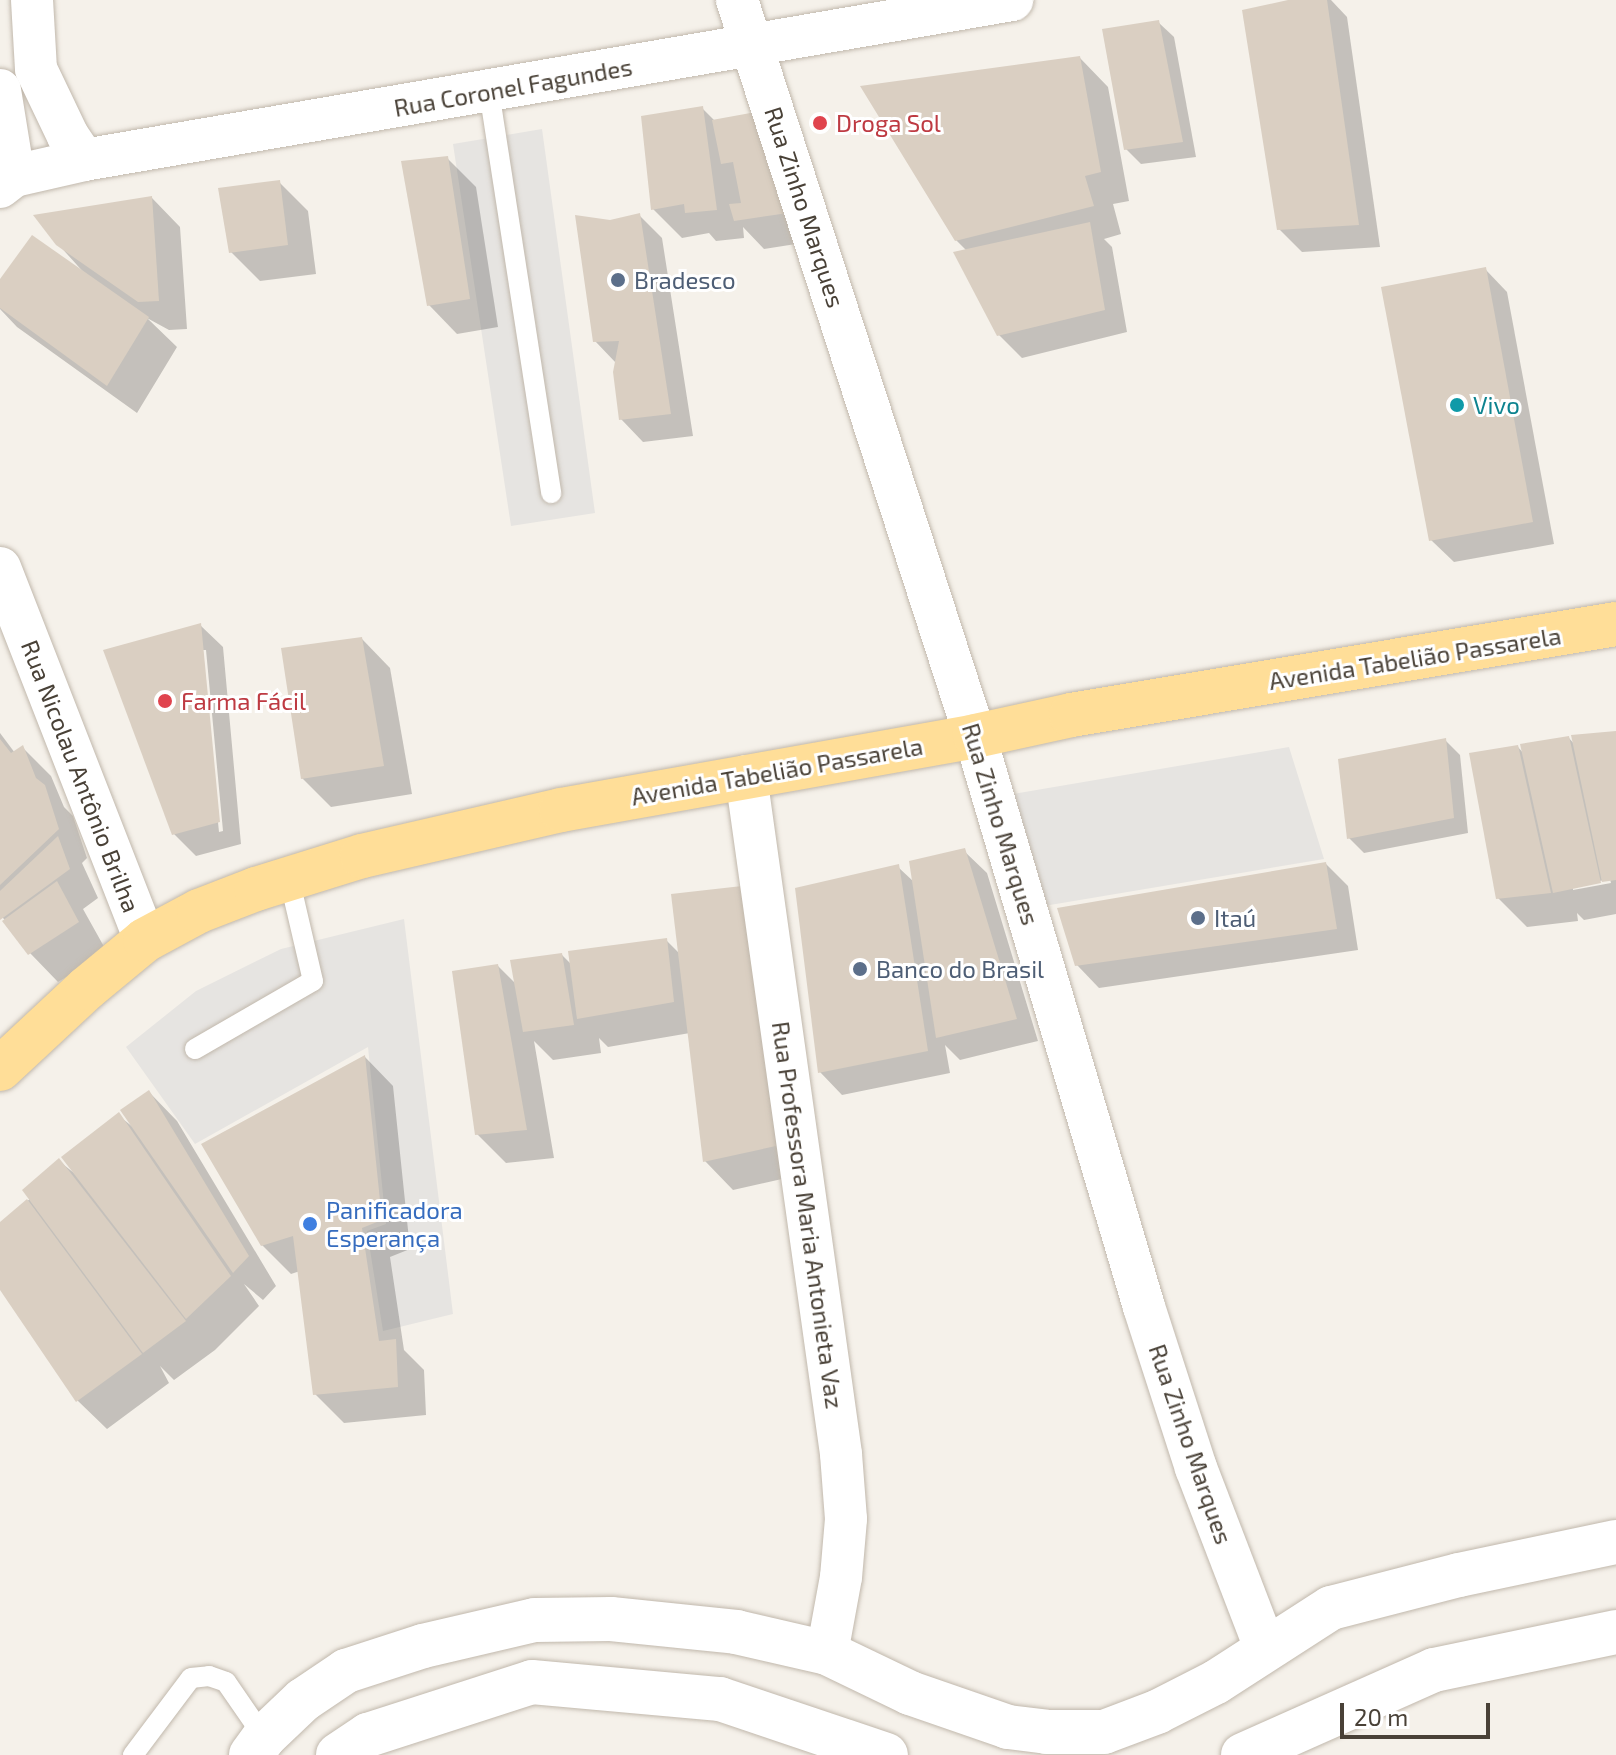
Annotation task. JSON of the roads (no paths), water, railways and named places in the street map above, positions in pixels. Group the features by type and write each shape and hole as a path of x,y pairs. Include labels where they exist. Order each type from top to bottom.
{"main road":[{"name":"Avenida Tabelião Passarela","path":"0,1069 87,988 145,940 199,911 289,878 362,856 546,813 975,736 1071,715 1616,624"}],"street":[{"path":"32,0 36,69 68,136 84,160"},
{"name":"Rua Zinho Marques","path":"737,0 975,736 1149,1322 1196,1468 1265,1648"},
{"name":"Rua Coronel Fagundes","path":"7,182 84,160 1012,0"},
{"path":"0,90 7,182"},
{"name":"Rua Nicolau Antônio Brilha","path":"0,568 145,940"},
{"name":"Rua Professora Maria Antonieta Vaz","path":"746,776 841,1454 846,1519 841,1577 827,1653"},
{"path":"258,1746 303,1700 346,1671 423,1646 535,1620 611,1619 736,1632 827,1653 910,1693 1008,1727 1072,1733 1104,1732 1157,1712 1216,1682 1331,1608 1459,1575 1616,1542"},
{"path":"1243,1755 1434,1670 1616,1632"},
{"path":"338,1755 368,1735 532,1682 720,1699 886,1755"}],"lane":[{"path":"489,91 551,493"},
{"path":"195,1049 313,981 289,878"},
{"path":"133,1755 191,1678 209,1676 226,1682 258,1746"}],"place":[{"name":"Droga Sol","path":"820,123"},
{"name":"Bradesco","path":"618,280"},
{"name":"Vivo","path":"1457,405"},
{"name":"Farma Fácil","path":"165,701"},
{"name":"Itaú","path":"1198,918"},
{"name":"Banco do Brasil","path":"860,969"},
{"name":"Panificadora Esperança","path":"310,1224"}]}
